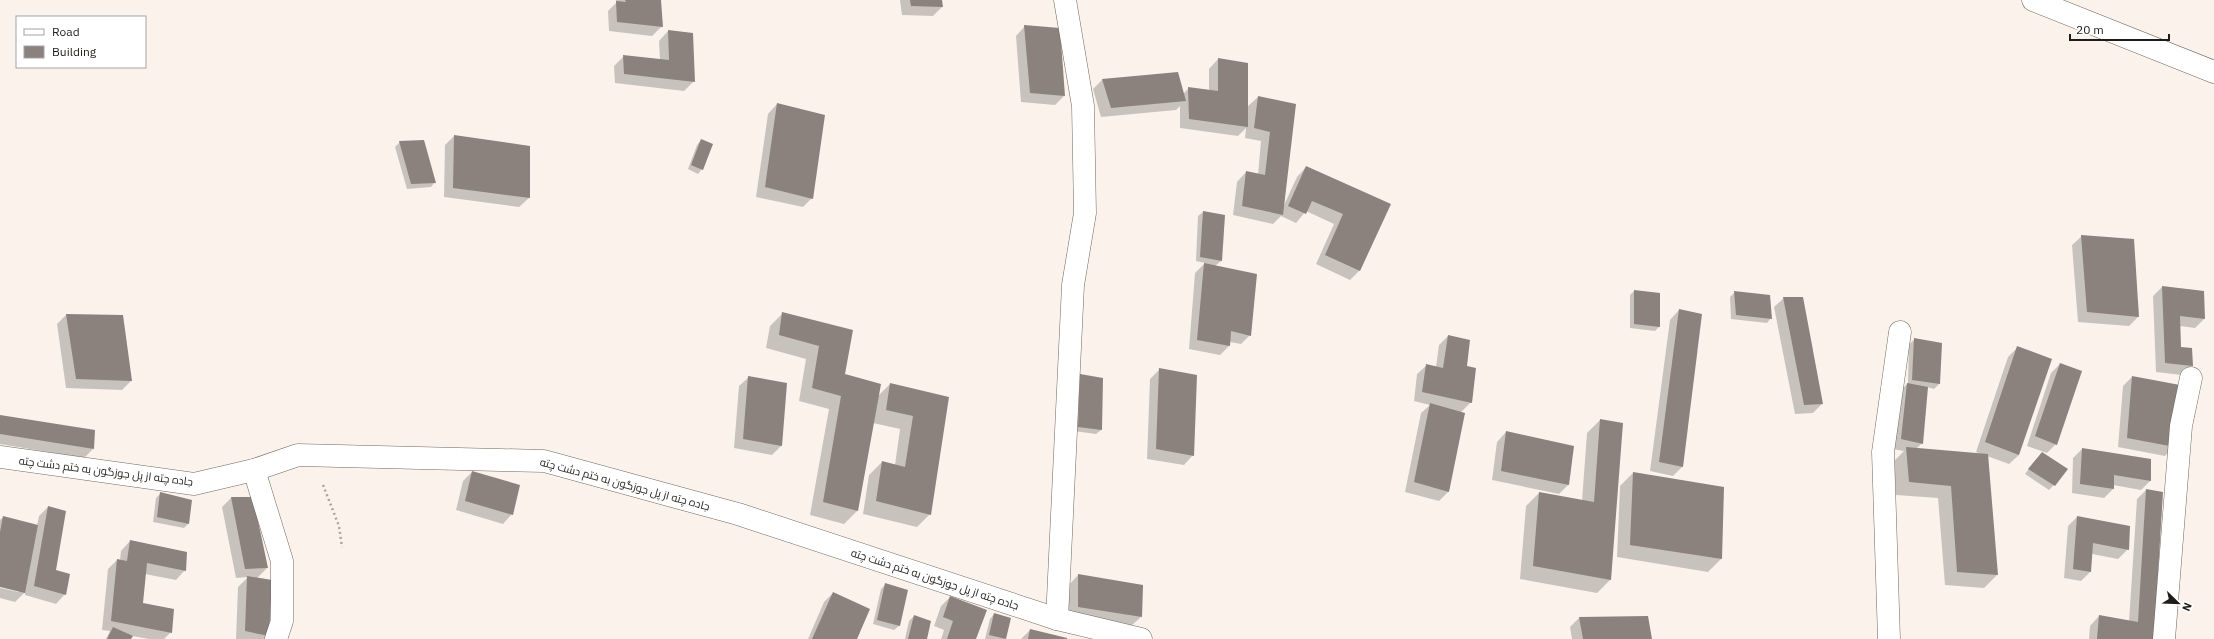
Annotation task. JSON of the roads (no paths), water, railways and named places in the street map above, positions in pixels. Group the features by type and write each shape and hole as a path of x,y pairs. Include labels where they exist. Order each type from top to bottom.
{"street":[{"path":"1057,619 1073,285 1085,213 1083,106 1065,0"},
{"path":"2033,0 2214,72"},
{"path":"1890,639 1884,452 1900,332"},
{"path":"2164,639 2180,426 2191,378"},
{"name":"جاده چته از پل جوزگون به ختم دشت چته","path":"0,457 194,484 254,470 298,454 544,461 738,514 1057,619 1141,639"},
{"path":"254,470 282,561 282,621 276,639"}]}
